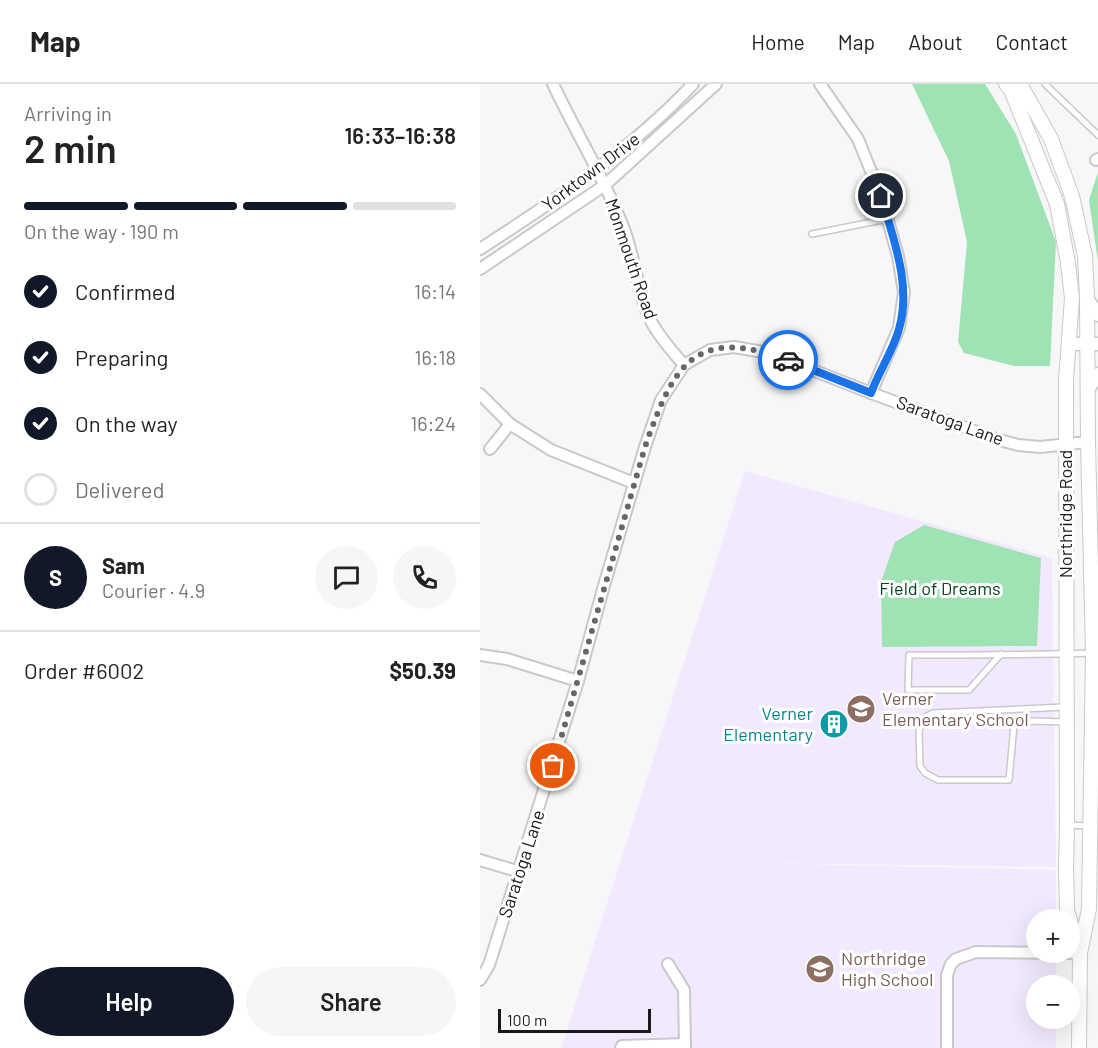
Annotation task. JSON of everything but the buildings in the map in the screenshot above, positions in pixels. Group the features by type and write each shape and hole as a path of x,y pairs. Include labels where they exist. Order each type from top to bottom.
{"main road":[{"name":"Northridge Road","path":"1006,84 1011,90 1057,204 1072,298 1066,380 1067,909"},
{"name":"Northridge Road","path":"1020,84 1051,139 1072,196 1085,256 1087,298 1093,344 1088,390 1093,653 1089,909 1080,953"},
{"name":"Northridge Road","path":"1079,1048 1080,963"}],"street":[{"name":"Monmouth Road","path":"553,84 606,185 626,234 638,285 651,321 684,365"},
{"name":"Yorktown Drive","path":"480,249 563,195 596,168 615,156 641,135 693,84"},
{"name":"Yorktown Drive","path":"480,269 606,185 716,84"},
{"path":"820,84 858,139 877,185 898,256 904,292 899,328 871,393"},
{"path":"1087,298 1098,315"},
{"path":"1070,344 1093,344"},
{"name":"Saratoga Lane","path":"480,980 489,965 520,872 578,681 634,483 661,400 684,365 710,350 734,347 769,353 996,439 1018,445 1040,447 1088,442"},
{"path":"1088,390 1098,374"},
{"path":"480,394 510,424 551,450 634,483"},
{"path":"490,448 510,424"},
{"path":"480,655 507,658 578,681"},
{"path":"480,860 520,872"},
{"path":"947,1048 947,975 951,964 956,959 976,952 1026,952"},
{"path":"621,1048 622,1046 685,1046 684,990 668,964"}],"lane":[{"path":"1045,84 1098,135"},
{"path":"812,234 888,219"},
{"path":"1001,654 969,690 908,690 909,655 1001,654 1066,654 1093,653"},
{"path":"1014,711 1009,780 938,780 925,773 920,766 919,731 925,717 933,713 1067,707"},
{"path":"1014,725 1034,721 1067,722"},
{"path":"1067,825 1090,826"}],"shaded area":[{"name":"Verner Elementary School","path":"745,471 1052,558 1056,867 753,863 1056,870 1056,909 1026,909 1026,963 1056,963 1056,975 1026,975 1026,1029 1056,1029 1056,1048 561,1048"}],"green space":[{"path":"912,84 985,84 1016,134 1056,242 1050,366 1014,366 964,353 958,342 967,242 949,161"},
{"path":"1098,172 1098,262 1089,200"},
{"name":"Field of Dreams","path":"924,525 1041,558 1037,646 882,647 881,582 895,542"}],"way so far":[{"path":"553,766 603,589 661,400 684,365 710,350 734,347 769,353 788,360"}],"place":[{"name":"Verner Elementary School","path":"861,709"},
{"name":"Verner Elementary","path":"834,724"},
{"name":"Northridge High School","path":"820,969"}],"route":[{"path":"788,360 871,393 899,328 904,292 898,256 881,196"}]}
